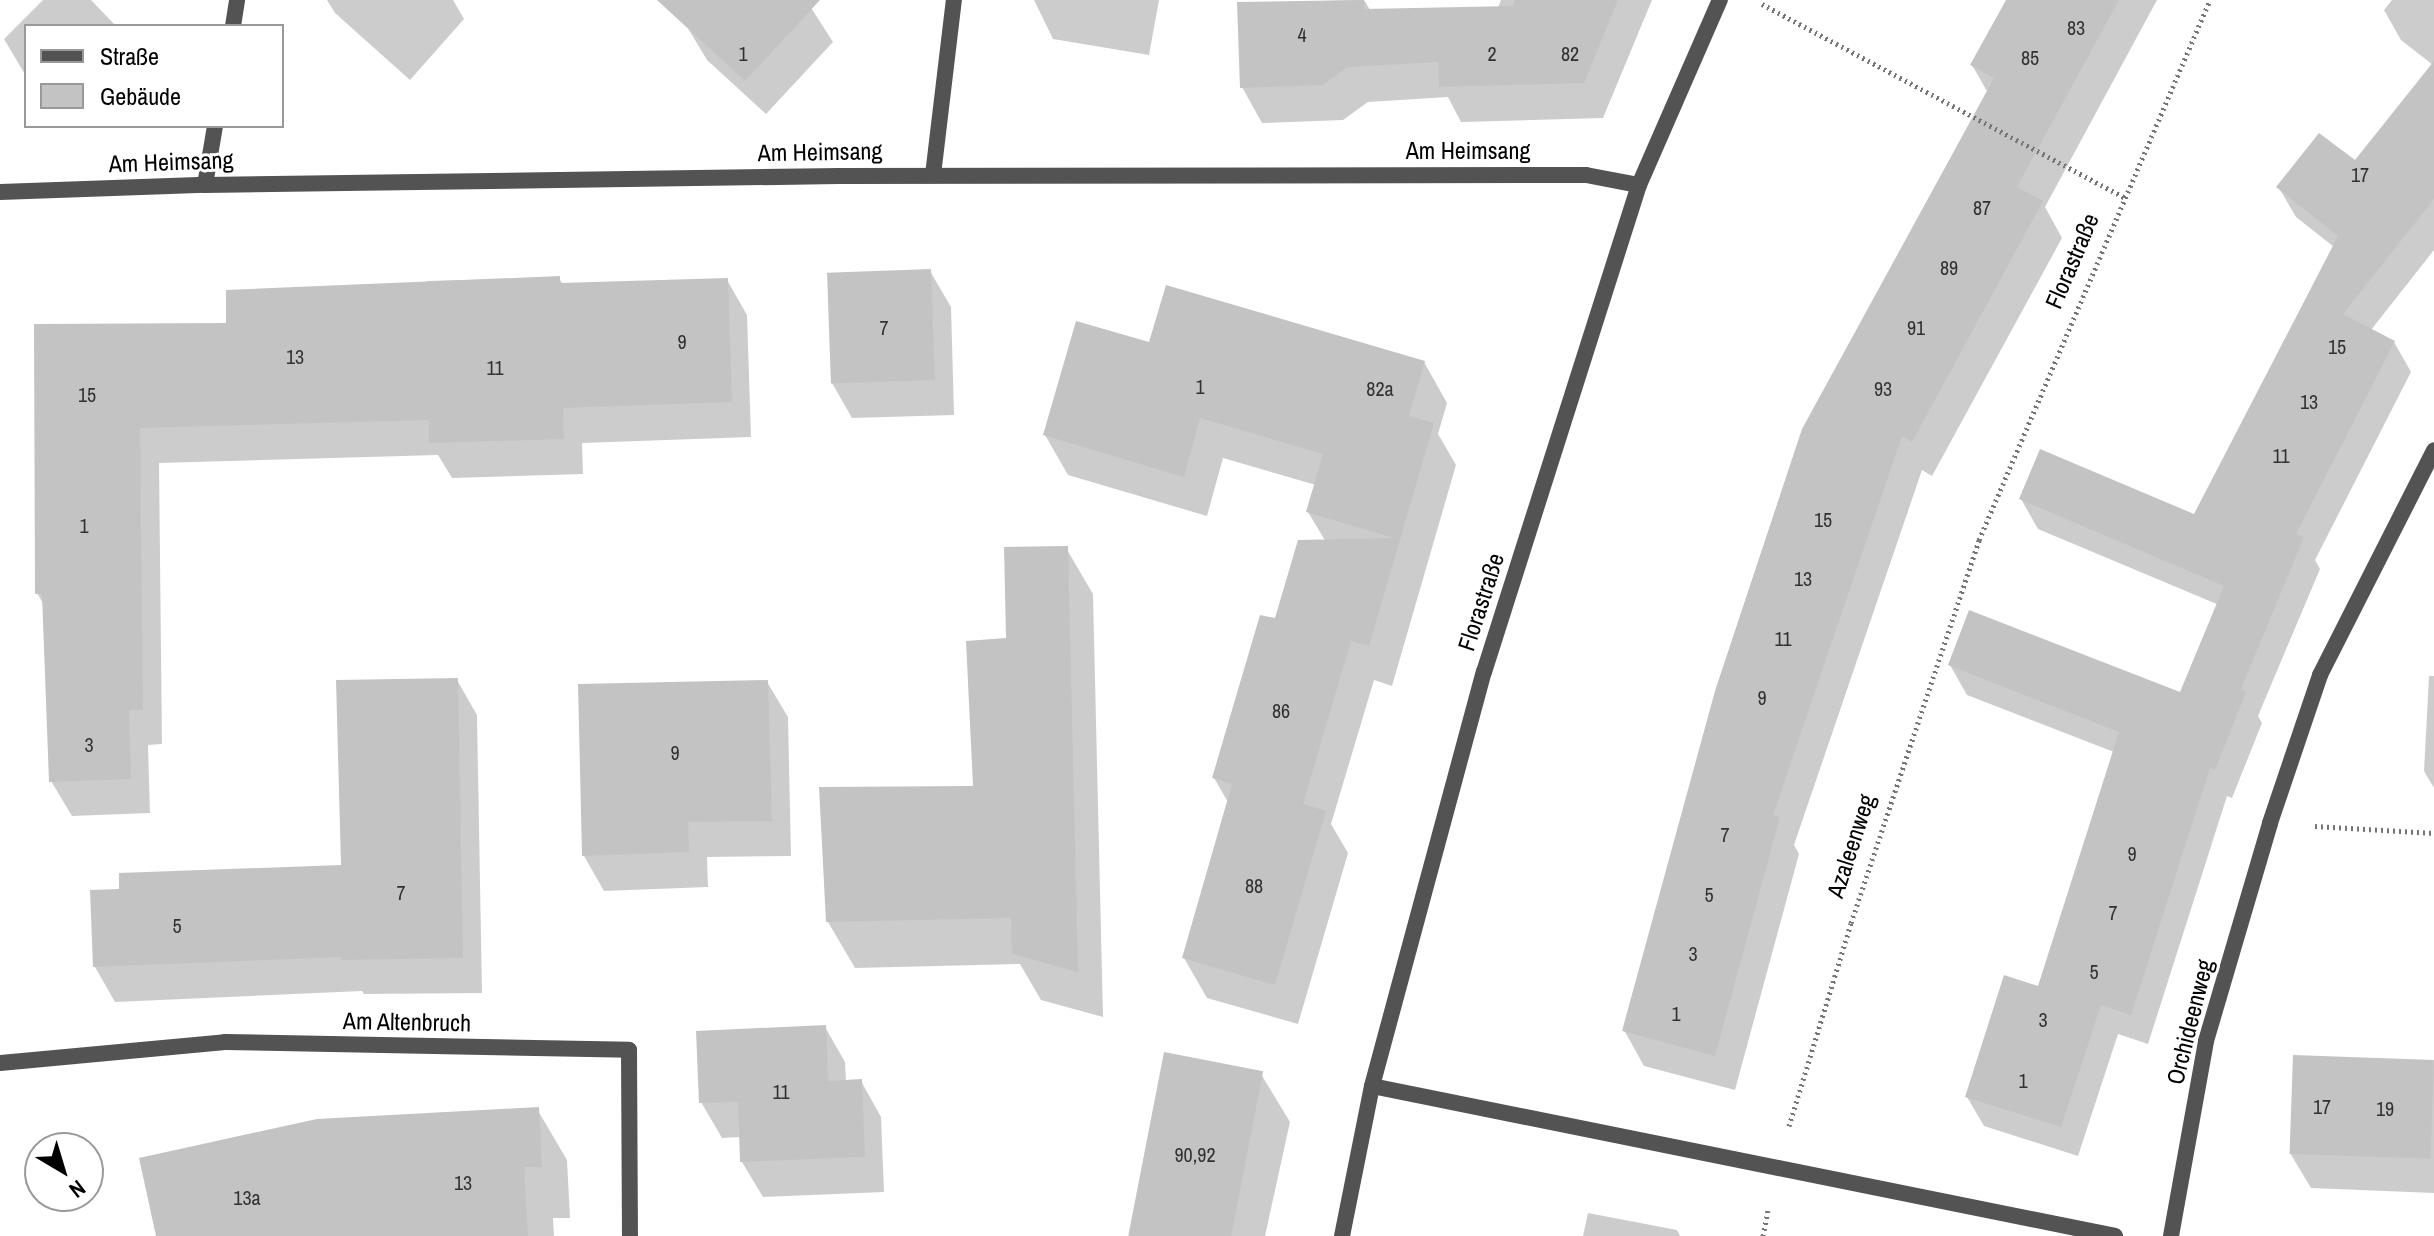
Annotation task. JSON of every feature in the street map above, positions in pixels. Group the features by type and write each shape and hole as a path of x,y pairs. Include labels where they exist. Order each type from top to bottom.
{"street":[{"path":"233,24 237,0"},
{"path":"933,175 954,0"},
{"name":"Florastraße","path":"1342,1236 1372,1086 1484,672 1639,185 1720,0"},
{"path":"205,185 215,128"},
{"name":"Am Heimsang","path":"0,192 205,185 933,175 1586,175 1639,185"},
{"name":"Orchideenweg","path":"2171,1236 2206,1041 2270,823 2320,675 2434,450"},
{"name":"Am Altenbruch","path":"0,1063 225,1042 629,1050 630,1236"},
{"path":"1372,1086 2115,1236"}],"path":[{"path":"1754,0 2125,198"},
{"name":"Florastraße","path":"1979,540 2210,0"},
{"name":"Azaleenweg","path":"1776,1170 1851,923 1979,540"},
{"path":"2270,823 2434,833"}],"building":[{"path":"657,0 820,0 745,81"},
{"path":"1364,0 1364,9 1513,6 1515,0 1618,0 1584,83 1439,87 1438,62 1348,67 1323,85 1240,88 1237,2"},
{"path":"2006,0 2119,0 2017,187 2043,201 1912,442 1902,436 1773,815 1780,817 1715,1056 1622,1031 1715,691 1802,429 1994,78 1970,65"},
{"path":"2434,61 2434,199 2343,314 2395,341 2296,534 2304,537 2241,689 2246,692 2215,770 2210,768 2131,1015 2101,1005 2061,1127 1965,1097 2004,975 2038,986 2119,732 1948,665 1969,610 2180,692 2224,586 2019,499 2040,449 2194,514 2338,236 2276,187 2319,133 2355,160"},
{"path":"931,269 935,380 831,384 827,273"},
{"path":"560,276 560,283 728,278 732,402 563,408 564,439 429,443 429,420 140,428 143,710 129,710 131,779 49,782 42,594 35,594 34,324 226,323 226,290"},
{"path":"1166,285 1425,361 1409,416 1434,423 1369,646 1351,641 1303,804 1326,811 1275,985 1182,958 1232,784 1212,778 1260,615 1275,618 1298,540 1394,538 1306,512 1323,454 1200,418 1184,477 1043,435 1076,321 1149,342"},
{"path":"1068,546 1078,972 1012,954 1011,918 826,922 819,787 973,786 966,641 1006,638 1004,547"},
{"path":"458,678 463,958 341,960 341,957 93,967 90,890 119,889 119,873 341,865 336,680"},
{"path":"768,680 772,821 688,822 689,852 582,856 578,684"},
{"path":"826,1025 828,1081 862,1079 865,1157 740,1162 738,1102 699,1103 696,1031"},
{"path":"1164,1052 1263,1071 1231,1236 1128,1236"},
{"path":"2293,1055 2434,1060 2430,1159 2290,1154"},
{"path":"539,1107 542,1167 524,1167 528,1236 156,1236 139,1158 317,1119"}]}
